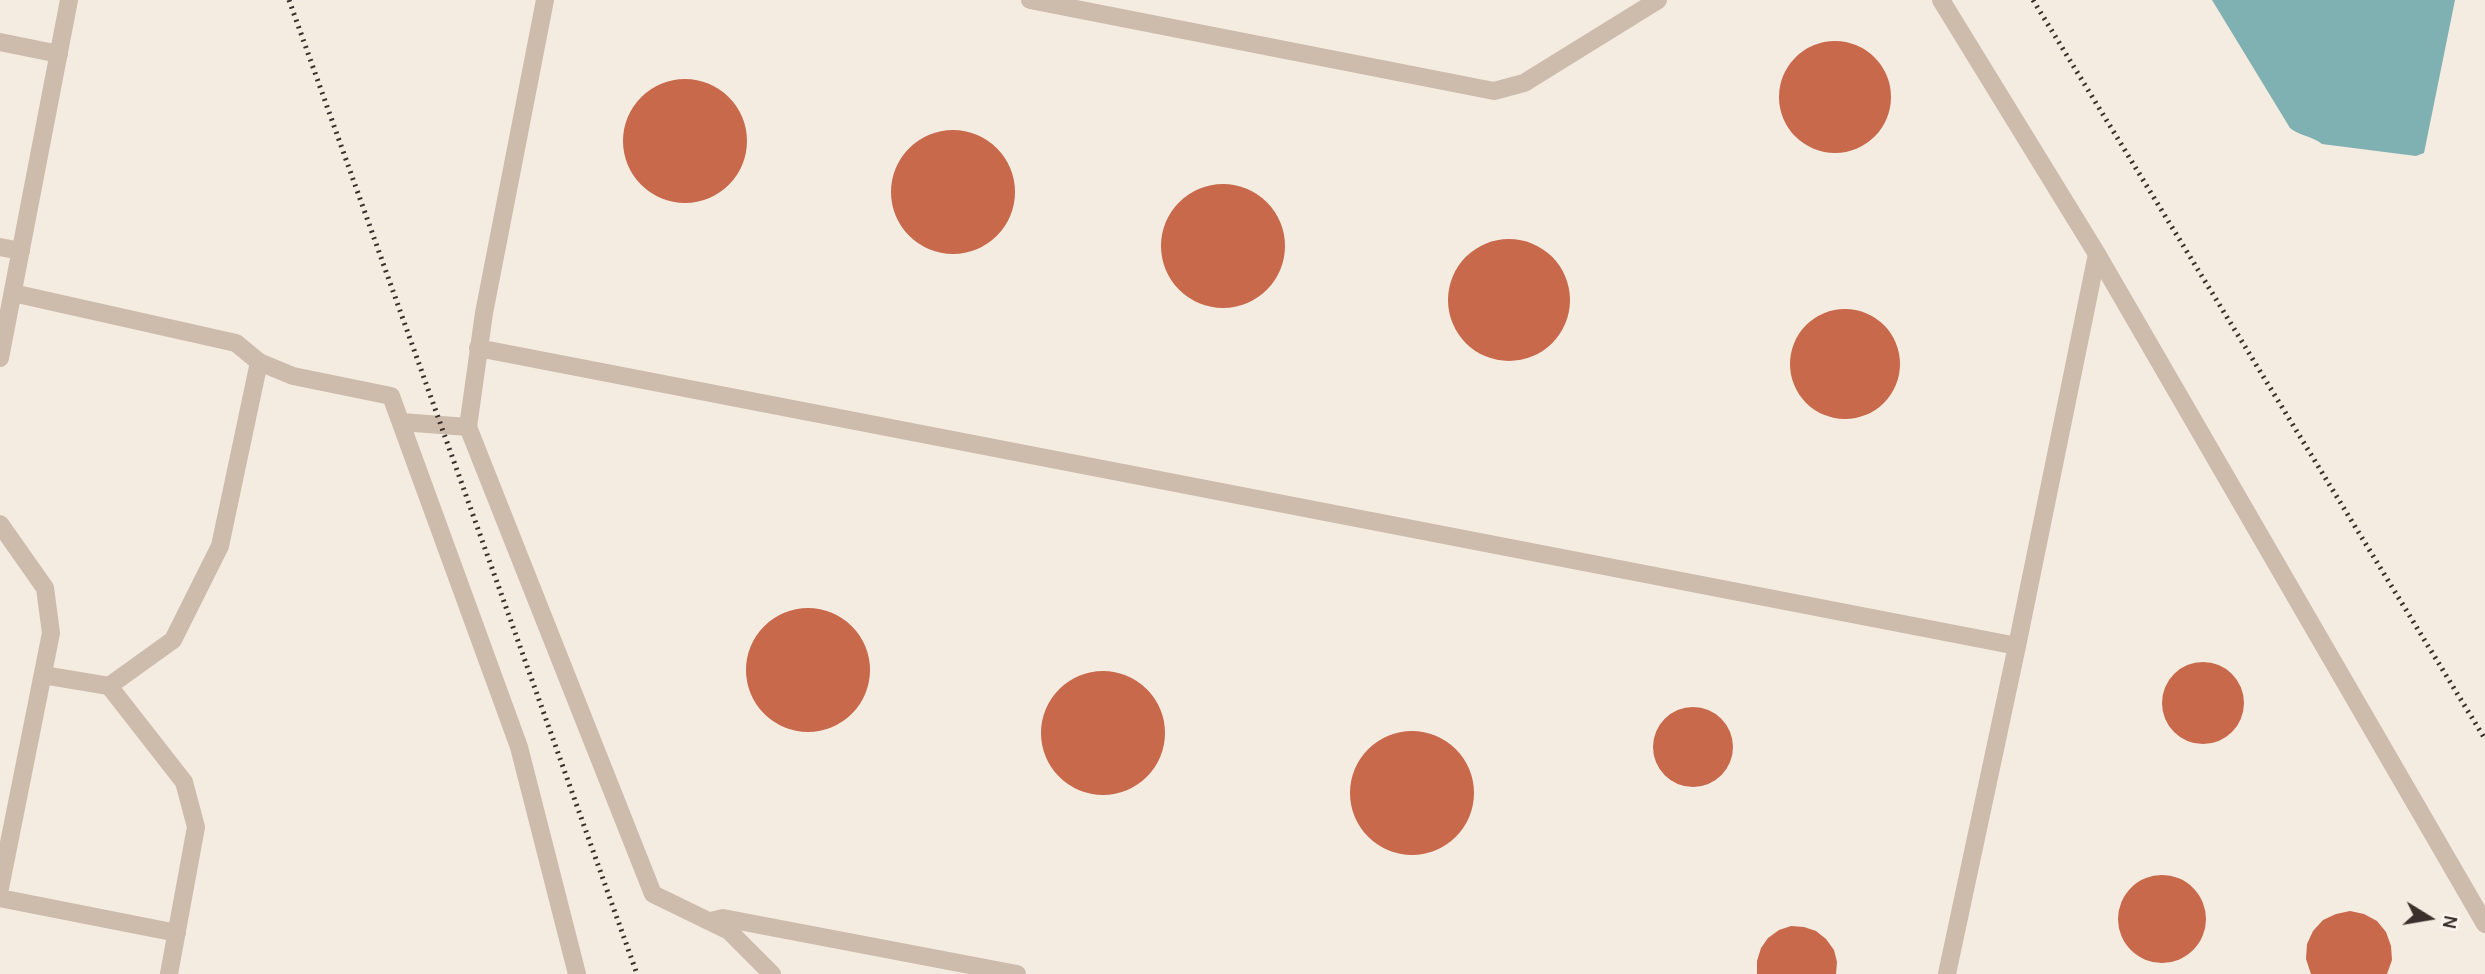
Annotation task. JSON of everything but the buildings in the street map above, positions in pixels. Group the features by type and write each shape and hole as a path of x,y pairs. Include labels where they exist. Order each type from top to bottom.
{"lane":[{"path":"0,358 69,0"},
{"path":"545,0 478,348 468,427 653,894 729,931 772,974"},
{"path":"1030,0 1116,8 1494,91 1524,83 1658,0"},
{"path":"1941,0 2097,254 2485,924"},
{"path":"0,42 59,54"},
{"path":"0,247 21,251"},
{"path":"1947,974 2018,646 2097,254"},
{"path":"13,293 236,343 260,362 293,376 391,396 519,747 577,974"},
{"path":"478,348 2018,646"},
{"path":"109,686 173,640 220,545 260,362"},
{"path":"401,422 468,427"},
{"path":"0,524 45,588 51,633 0,888"},
{"path":"43,675 109,686 184,782 196,827 169,974"},
{"path":"0,898 177,933"},
{"path":"709,922 723,918 1017,974"}],"water":[{"path":"2212,0 2455,0 2424,153 2416,156 2322,144 2290,128"}],"railway":[{"path":"289,0 637,974"},
{"path":"2033,0 2485,739"}]}
